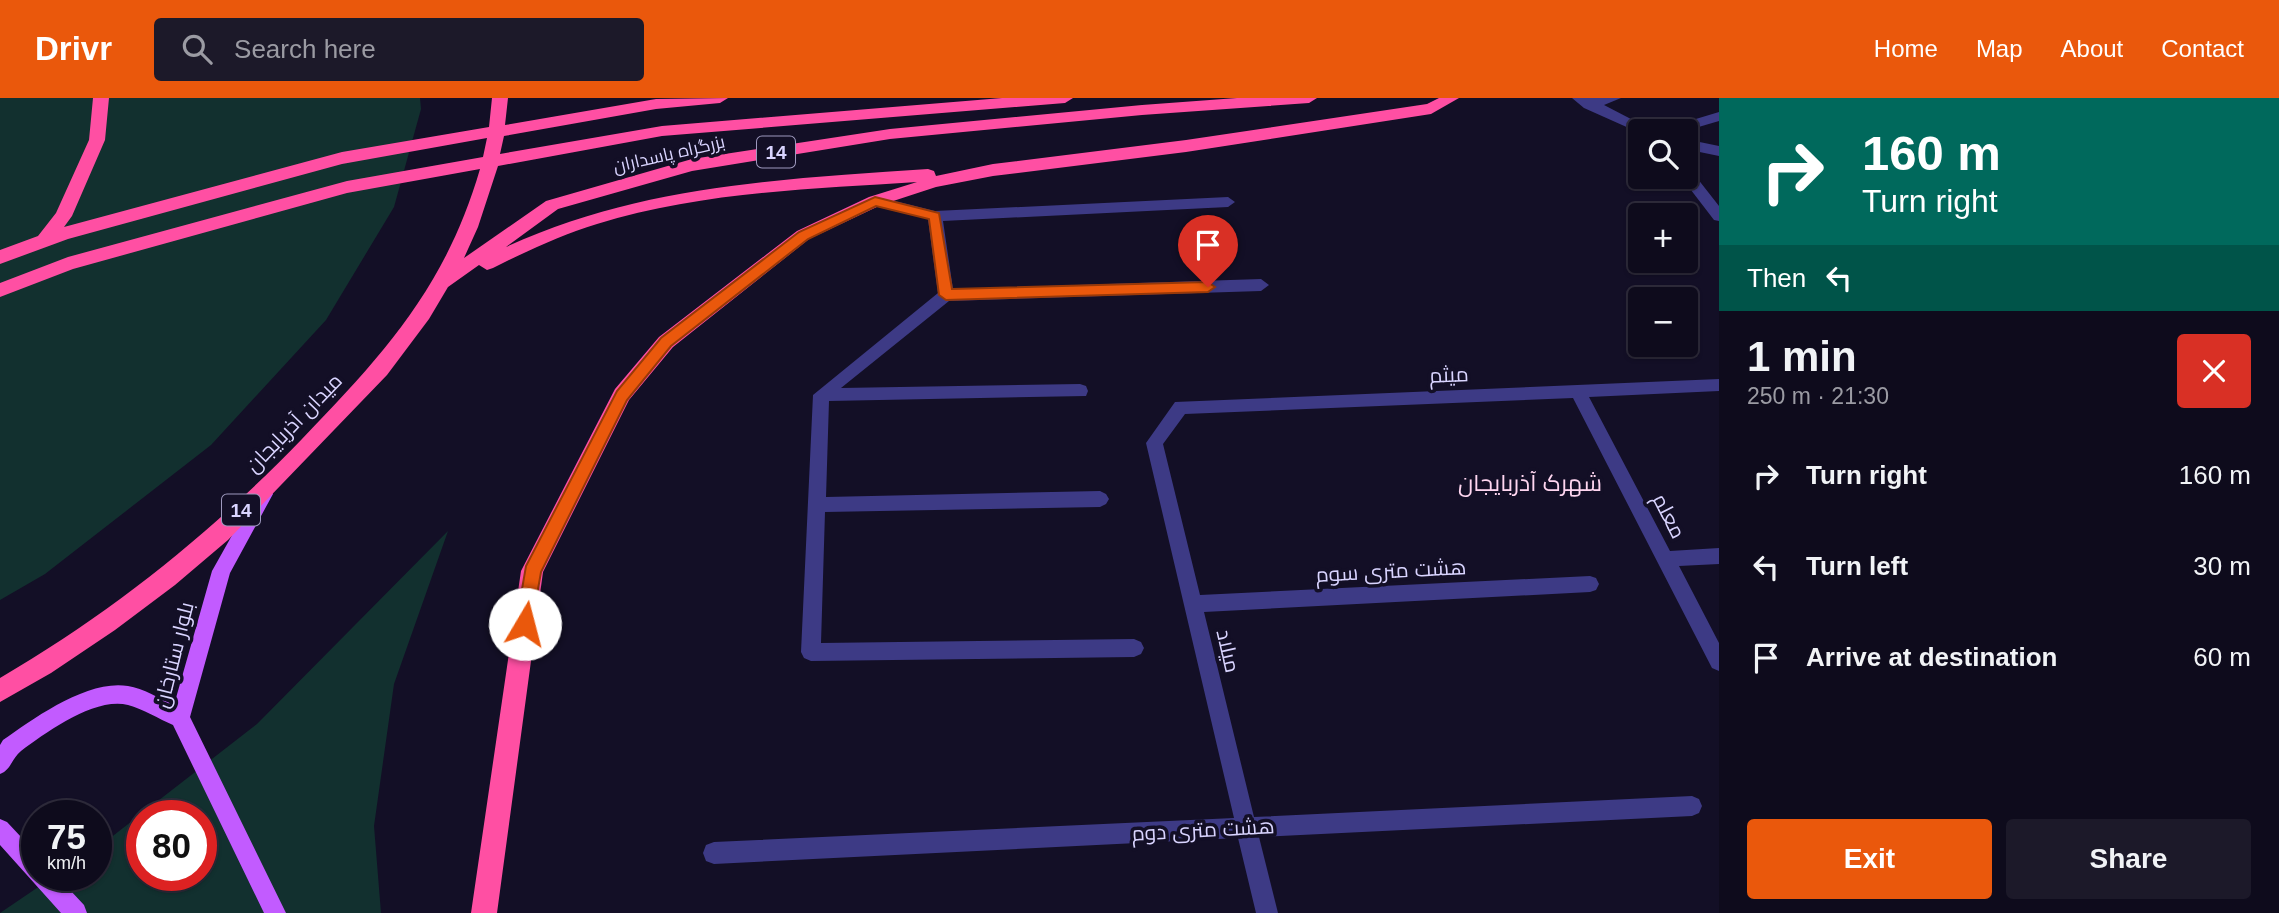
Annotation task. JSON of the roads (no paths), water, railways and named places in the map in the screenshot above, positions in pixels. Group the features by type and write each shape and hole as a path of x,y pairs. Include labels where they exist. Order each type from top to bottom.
{"highway":[{"path":"0,301 63,216 97,140 101,98"},
{"name":"میدان آذربایجان","path":"0,691 42,666 169,577 269,485 404,341 466,236 484,191 498,130 500,98"},
{"path":"0,257 63,234 342,158 656,104 720,98"},
{"path":"0,290 68,264 347,187 662,131 1065,98"},
{"name":"بزرگراه پاسداران","path":"440,284 552,205 692,165 890,134 1142,110 1309,98"},
{"path":"440,284 553,232 598,217 678,200 758,188 993,170 1186,146 1430,109 1451,98"},
{"path":"484,913 532,571 622,396 666,342 803,235 875,201 934,182 993,170"}],"main road":[{"name":"بلوار ستارخان","path":"269,485 221,571 180,718 275,913"},
{"path":"0,764 10,747 50,718 96,698 128,695 180,718"},
{"path":"0,829 21,852"},
{"path":"56,891 76,913"}],"street":[{"path":"1584,101 1614,98"},
{"path":"1584,101 1628,122"},
{"path":"1698,123 1719,116"},
{"path":"1698,147 1719,151"},
{"path":"1698,189 1719,216"},
{"path":"875,201 935,216 1228,202"},
{"path":"935,216 946,295"},
{"path":"1134,648 811,652 821,395 946,295 1261,285"},
{"name":"میثم","path":"1181,407 1719,385"},
{"path":"821,395 1080,391"},
{"name":"معلم","path":"1578,391 1719,662"},
{"name":"میلاد","path":"1181,407 1154,443 1267,913"},
{"path":"815,505 1100,499"},
{"path":"1665,559 1719,556"},
{"name":"هشت متری سوم","path":"1193,604 1590,584"},
{"name":"هشت متری دوم","path":"714,853 1692,806"}],"district":[{"name":"شهرک آذربایجان","path":"1530,483"}]}
